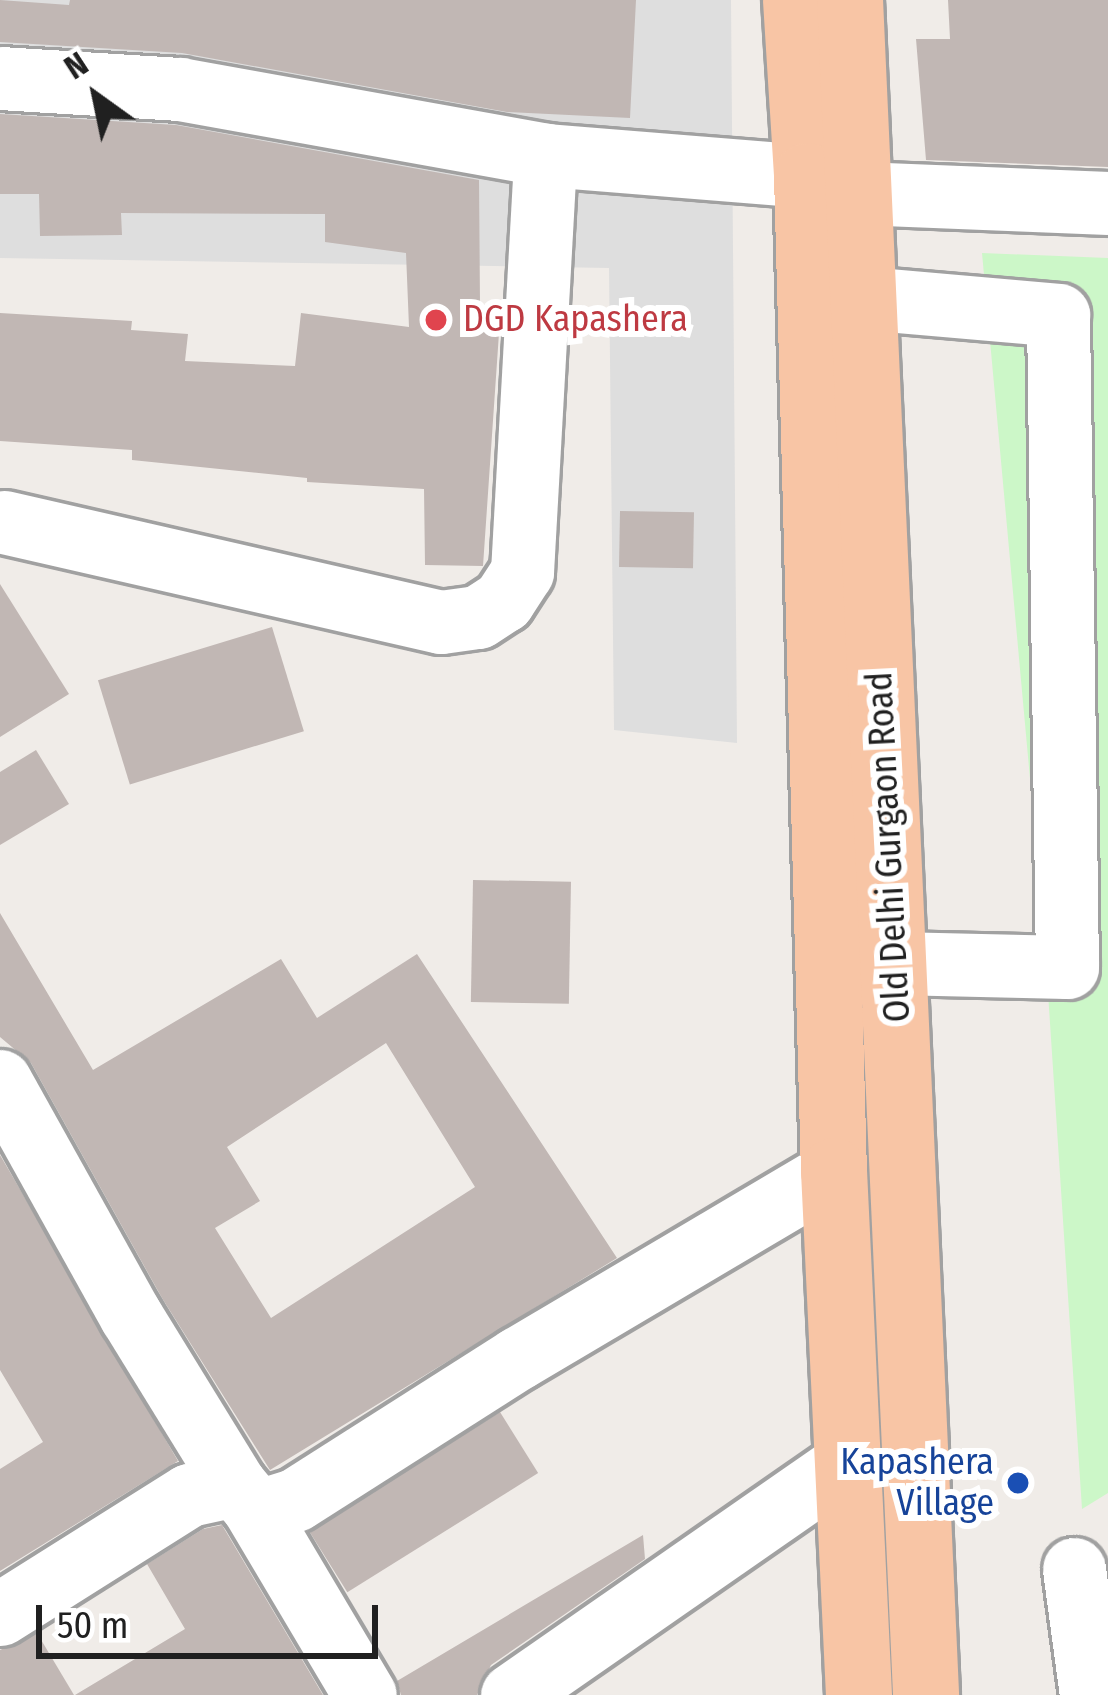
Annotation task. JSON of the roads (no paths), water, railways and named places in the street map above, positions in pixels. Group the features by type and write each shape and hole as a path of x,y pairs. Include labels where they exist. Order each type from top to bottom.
{"main road":[{"name":"Old Delhi Gurgaon Road","path":"796,0 833,185 864,298 926,1695"},
{"name":"Old Delhi Gurgaon Road","path":"850,0 833,185 834,1171 859,1695"}],"street":[{"path":"0,78 180,89 545,155 833,185 1108,203"},
{"path":"4,522 441,622 478,617 503,602 522,572 545,155"},
{"path":"864,298 1058,315 1067,967 894,963"},
{"path":"0,1081 131,1316 364,1695"},
{"path":"0,1614 189,1495 243,1495 279,1508 295,1500 518,1358 834,1171"},
{"path":"512,1695 849,1461"},
{"path":"1074,1569 1091,1695"}],"place":[{"name":"DGD Kapashera","path":"436,320"},
{"name":"Kapashera Village","path":"1018,1483"}]}
